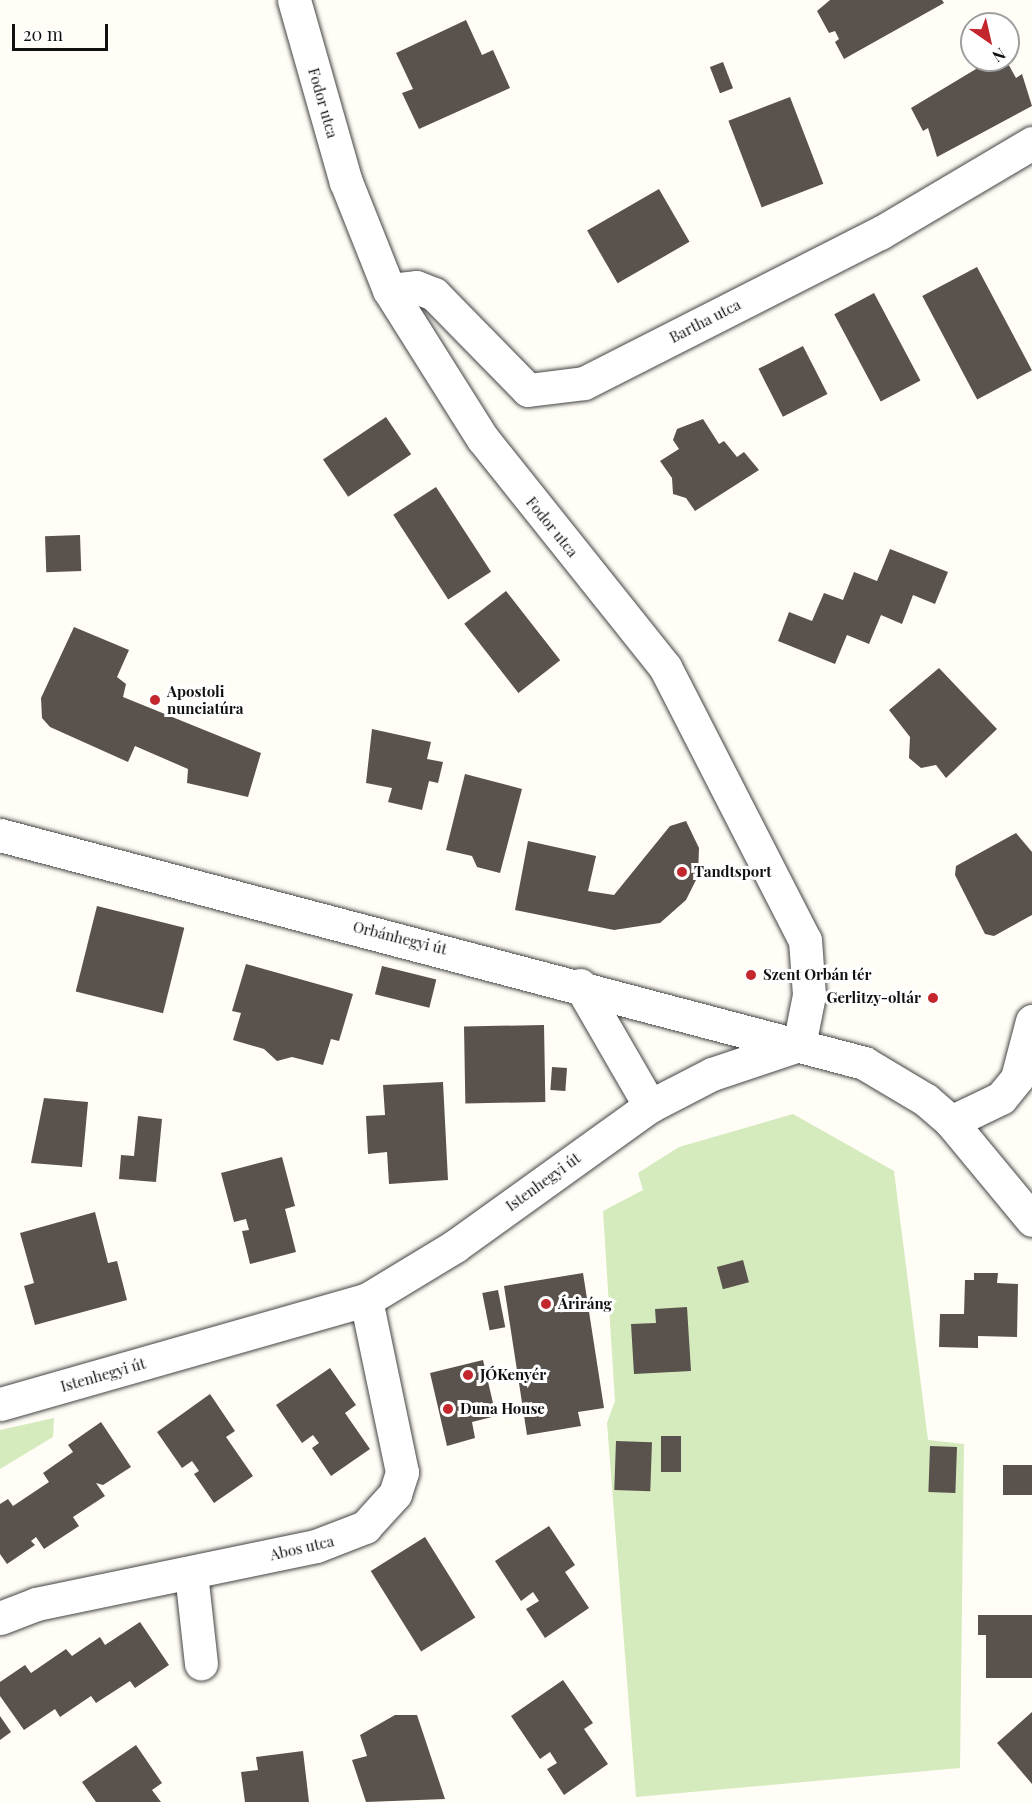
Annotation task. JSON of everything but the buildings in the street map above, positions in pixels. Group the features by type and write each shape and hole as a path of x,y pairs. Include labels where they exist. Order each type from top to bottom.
{"street":[{"name":"Fodor utca","path":"294,0 346,182 389,290 483,439 642,634 694,720 805,940 809,995 799,1045"},
{"name":"Bartha utca","path":"389,290 416,287 434,294 528,390 584,383 880,233 1032,143"},
{"name":"Orbánhegyi út","path":"0,835 580,985 799,1045"},
{"path":"580,985 650,1106"},
{"path":"951,1122 1001,1098 1029,1056 1032,1021"},
{"name":"Istenhegyi út","path":"0,1404 366,1300 455,1246 650,1106 712,1074 799,1045"},
{"path":"799,1045 891,1076 951,1122 1032,1220"},
{"name":"Abos utca","path":"0,1618 36,1604 192,1573 342,1539 365,1527 395,1494 402,1472 401,1448 366,1300"},
{"path":"192,1573 201,1663"}],"green space":[{"path":"793,1114 894,1171 928,1440 964,1444 960,1768 636,1797 607,1423 615,1401 603,1211 643,1190 638,1173 679,1147"},
{"path":"54,1418 53,1437 0,1469 0,1430"}],"place":[{"name":"Apostoli nunciatúra","path":"155,700"},
{"name":"Tandtsport","path":"682,872"},
{"name":"Szent Orbán tér","path":"751,975"},
{"name":"Gerlitzy-oltár","path":"933,998"},
{"name":"Áriráng","path":"546,1304"},
{"name":"JÓKenyér","path":"468,1375"},
{"name":"Duna House","path":"448,1409"}]}
